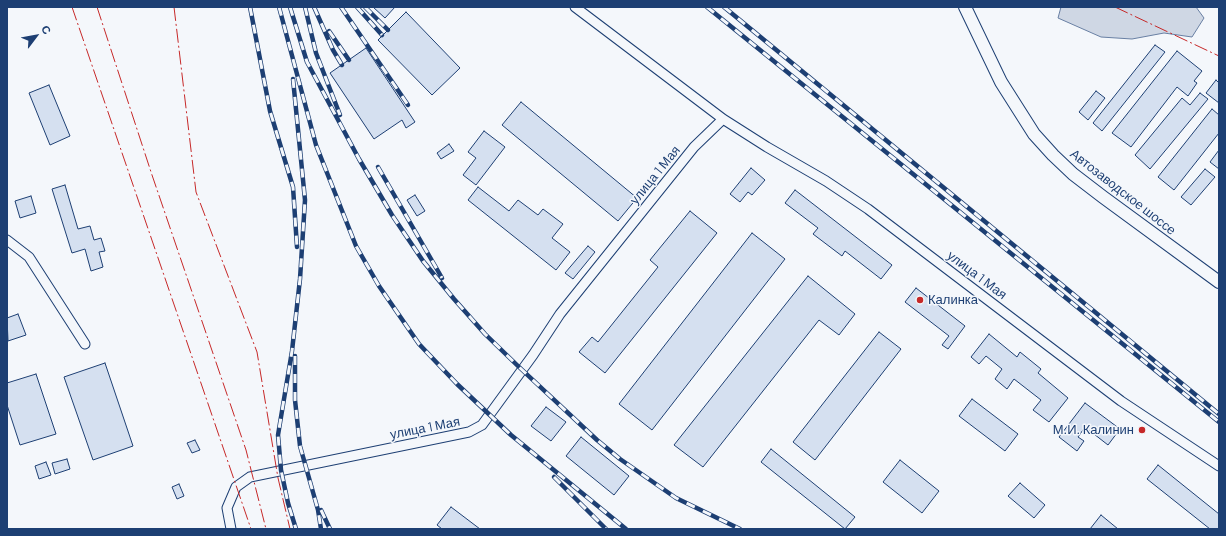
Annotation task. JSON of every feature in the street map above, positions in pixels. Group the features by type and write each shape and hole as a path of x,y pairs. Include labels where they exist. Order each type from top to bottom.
{"main road":[{"name":"Автозаводское шоссе","path":"965,7 1001,82 1030,128 1053,156 1073,174 1103,197 1219,282"}],"street":[{"path":"575,7 723,119"},
{"name":"улица 1 Мая","path":"231,529 227,508 236,487 250,477 469,432 482,424 534,355 560,314 694,147 723,119 868,208 1144,417 1175,435 1219,466"},
{"path":"7,240 28,257 85,344"}],"shaded area":[{"path":"1061,7 1196,7 1204,18 1192,37 1164,33 1132,39 1101,37 1058,18"}],"building":[{"path":"373,7 395,7 385,18"},
{"path":"406,12 460,68 432,95 378,40"},
{"path":"1155,45 1165,52 1102,131 1093,123"},
{"path":"366,48 415,122 406,128 402,120 374,139 330,73"},
{"path":"1177,51 1202,71 1194,81 1197,83 1188,96 1177,87 1131,147 1112,133"},
{"path":"1216,80 1219,83 1219,103 1206,93"},
{"path":"49,85 70,136 50,145 29,93"},
{"path":"1096,91 1105,98 1088,120 1079,112"},
{"path":"1200,93 1208,99 1150,169 1135,155 1182,98 1190,105"},
{"path":"521,102 637,198 618,221 502,125"},
{"path":"1212,109 1219,115 1219,133 1174,190 1158,177"},
{"path":"484,131 505,147 476,185 463,175 476,158 468,152"},
{"path":"449,144 454,151 441,159 437,153"},
{"path":"1219,150 1219,169 1210,162"},
{"path":"751,168 765,180 752,195 748,192 740,202 730,194"},
{"path":"1205,169 1215,177 1191,205 1181,197"},
{"path":"65,185 78,229 90,226 94,240 101,238 105,251 99,252 103,267 91,271 85,249 72,253 52,189"},
{"path":"478,187 509,211 518,200 538,215 543,209 563,224 552,238 570,252 556,270 468,200"},
{"path":"795,190 892,265 881,279 845,251 842,256 813,234 818,228 785,203"},
{"path":"415,195 425,211 417,216 407,200"},
{"path":"31,196 36,213 20,218 15,201"},
{"path":"690,211 717,233 605,373 579,352 592,337 598,342 658,267 650,260"},
{"path":"752,233 785,259 652,430 619,404"},
{"path":"588,246 595,252 573,279 565,273"},
{"path":"808,276 855,314 839,335 819,320 703,467 674,445"},
{"path":"916,288 965,326 948,349 942,345 949,336 905,302"},
{"path":"18,314 26,335 8,341 7,318"},
{"path":"879,332 901,349 815,460 793,442"},
{"path":"989,334 1017,357 1020,352 1041,369 1038,373 1068,398 1049,422 1033,410 1041,400 1014,379 1007,389 995,379 1002,369 986,356 979,364 971,357"},
{"path":"105,363 133,446 93,460 64,377"},
{"path":"36,374 56,434 20,445 7,405 7,383"},
{"path":"972,399 1018,434 1005,451 959,416"},
{"path":"1085,403 1120,429 1108,445 1085,427 1078,437 1084,441 1077,451 1059,437"},
{"path":"546,407 566,422 551,441 531,426"},
{"path":"581,437 629,476 614,495 566,456"},
{"path":"195,440 200,450 192,453 187,443"},
{"path":"771,449 855,517 845,529 761,462"},
{"path":"67,459 70,469 55,474 52,463"},
{"path":"900,460 939,491 922,513 883,482"},
{"path":"46,462 51,475 39,479 35,466"},
{"path":"1158,465 1219,514 1219,529 1210,529 1147,479"},
{"path":"1020,483 1045,505 1034,518 1008,496"},
{"path":"179,484 184,496 177,499 172,487"},
{"path":"451,507 480,529 442,529 437,525"},
{"path":"1101,515 1118,529 1090,529"}],"railway":[{"path":"250,7 270,111 293,187 297,247"},
{"path":"279,7 316,145 356,246 379,286 419,344 457,384 511,435 626,529"},
{"path":"290,7 307,62 359,159 392,215 423,261 454,299 485,334 519,367 597,440 620,459 676,498 740,529"},
{"path":"305,7 316,53 340,115"},
{"path":"314,7 333,50 342,65"},
{"path":"341,7 408,105"},
{"path":"357,7 382,35"},
{"path":"365,7 388,30"},
{"path":"707,7 1219,422"},
{"path":"724,7 1219,414"},
{"path":"329,31 349,60"},
{"path":"293,79 305,200 300,279 292,351 278,435 281,470 288,503 296,529"},
{"path":"378,167 442,278"},
{"path":"295,356 295,400 300,446 318,510 321,529"},
{"path":"554,477 606,529"},
{"path":"321,510 330,529"}],"power":[{"path":"72,7 251,529"},
{"path":"97,7 152,175 246,450 266,529"},
{"path":"174,7 196,192 257,352 278,478 290,529"},
{"path":"1115,7 1219,56"}],"place":[{"name":"Калинка","path":"920,300"},
{"name":"М.И. Калинин","path":"1142,430"}]}
